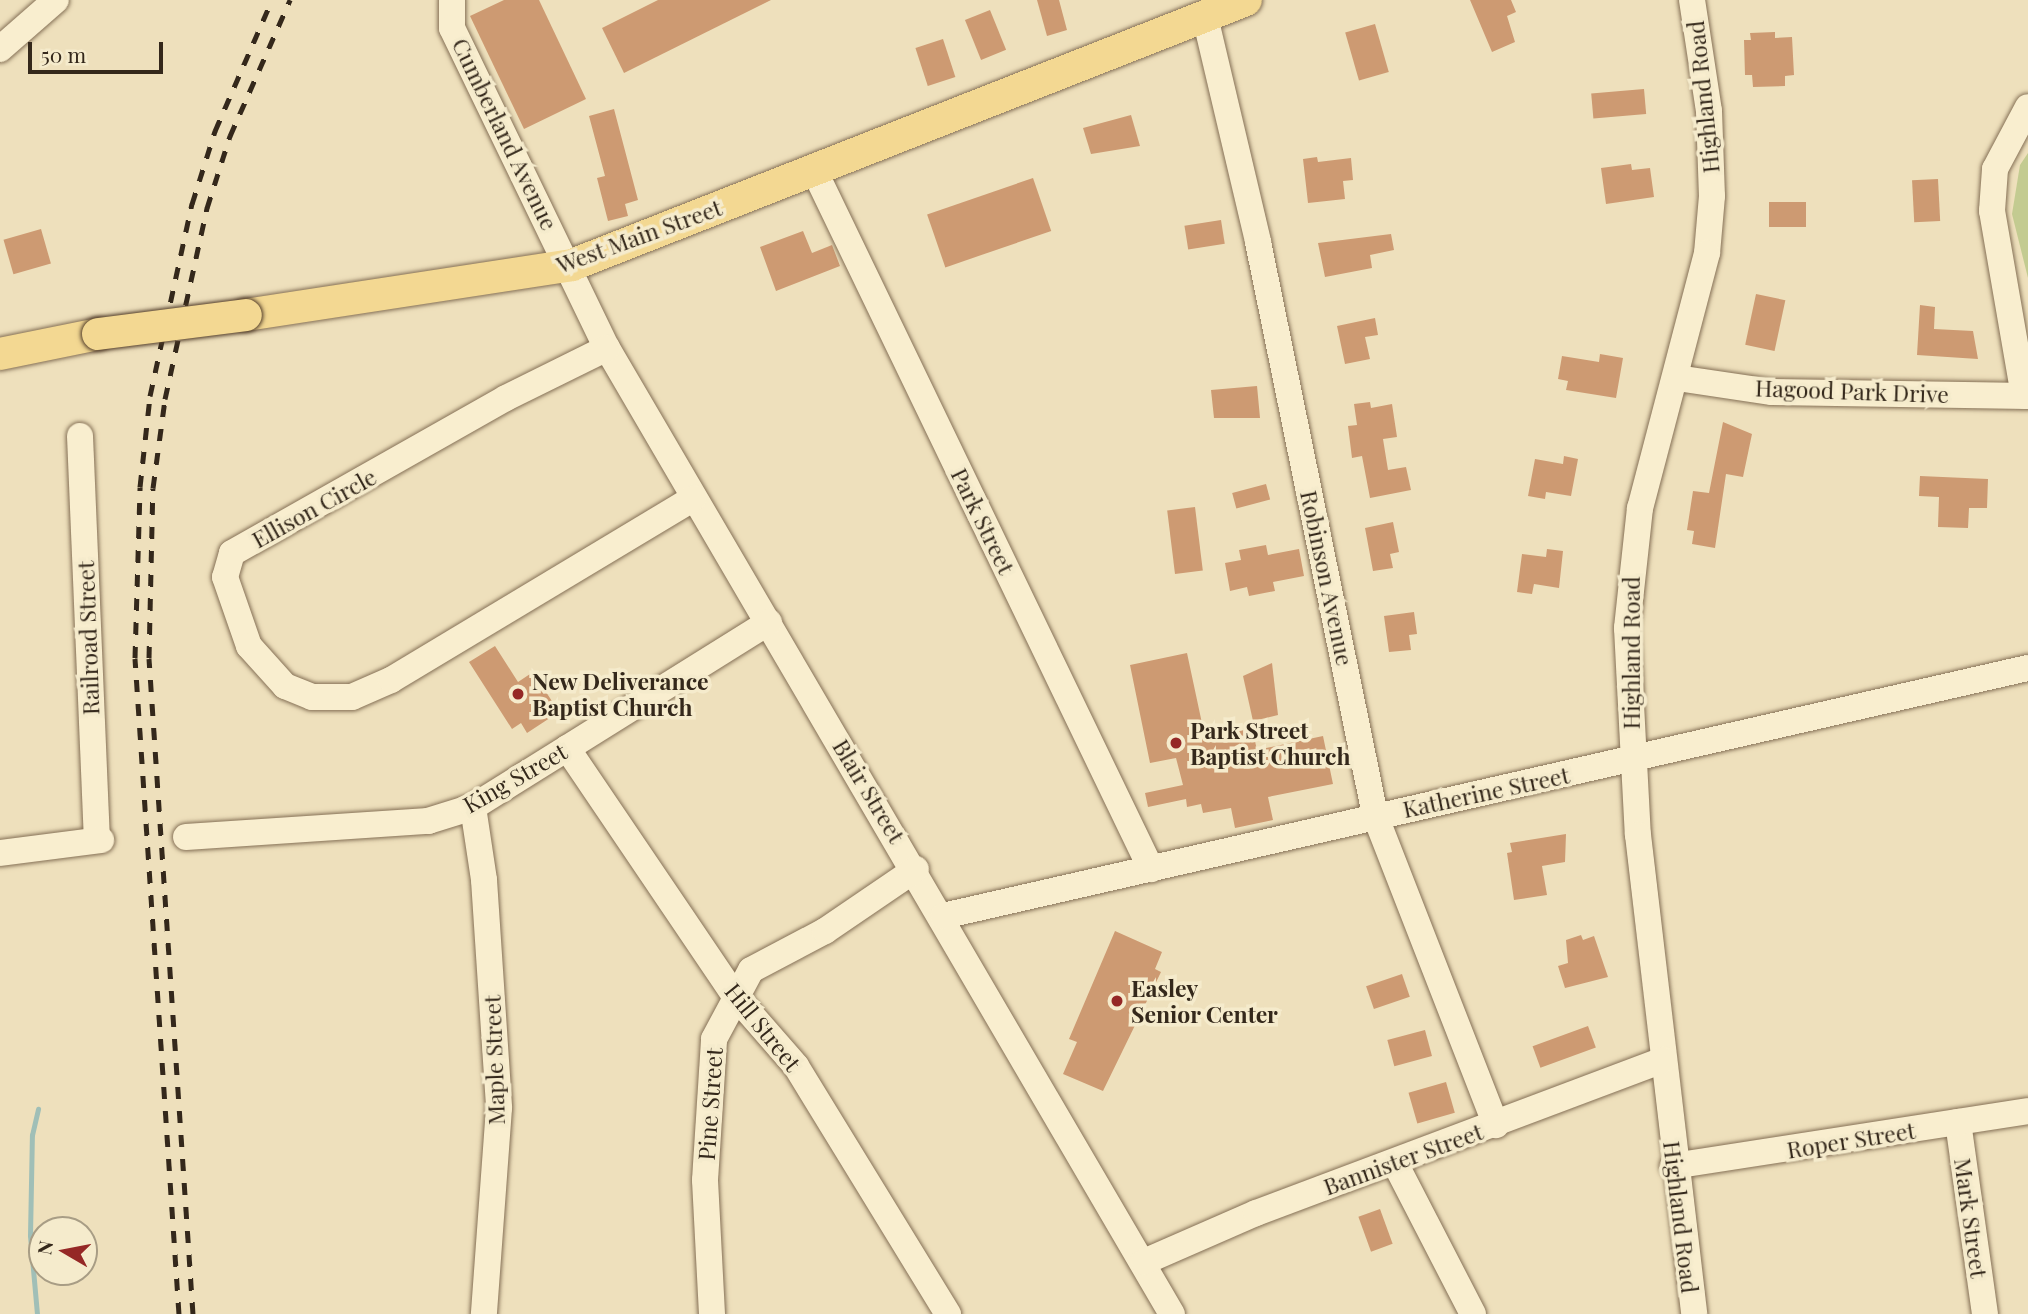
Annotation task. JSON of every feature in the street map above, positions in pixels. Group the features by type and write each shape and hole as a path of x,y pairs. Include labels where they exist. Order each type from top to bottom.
{"main road":[{"name":"West Main Street","path":"0,354 98,334 572,265 815,172 1246,0"}],"street":[{"path":"0,49 57,0"},
{"name":"Cumberland Avenue","path":"452,0 452,28 467,62 572,265"},
{"name":"Highland Road","path":"1692,0 1709,111 1712,196 1707,253 1677,378 1640,508 1631,563 1627,628 1631,760 1673,1166 1693,1314"},
{"name":"Robinson Avenue","path":"1205,17 1258,242 1376,815 1496,1125"},
{"path":"2026,396 1993,211 1995,169 2028,107"},
{"name":"Park Street","path":"815,172 1152,869"},
{"name":"Blair Street","path":"572,265 607,348 916,869 1172,1314"},
{"name":"Ellison Circle","path":"607,348 506,398 232,553 225,577 248,646 285,686 312,697 352,697 391,680 694,498"},
{"name":"Hagood Park Drive","path":"1677,378 1772,392 2026,396"},
{"name":"Railroad Street","path":"0,852 99,840 80,436"},
{"name":"King Street","path":"186,837 428,821 473,807 769,622"},
{"name":"Katherine Street","path":"943,916 2028,668"},
{"name":"Hill Street","path":"567,748 735,996 796,1066 948,1314"},
{"name":"Maple Street","path":"473,807 484,880 499,1108 484,1314"},
{"name":"Pine Street","path":"712,1314 705,1274 707,1116 714,1039 751,970 845,918 916,869"},
{"name":"Bannister Street","path":"1143,1262 1256,1213 1664,1060"},
{"name":"Roper Street","path":"1673,1166 2028,1111"},
{"name":"Mark Street","path":"1958,1122 1985,1314"},
{"path":"1395,1163 1473,1314"}],"green space":[{"path":"2028,153 2028,278 2012,214 2020,165"}],"building":[{"path":"504,0 539,0 586,99 524,129 470,16"},
{"path":"658,0 771,0 624,73 602,28"},
{"path":"1037,0 1059,0 1067,30 1047,36"},
{"path":"1470,0 1511,0 1516,12 1507,16 1515,42 1492,52"},
{"path":"990,10 1006,50 981,60 965,20"},
{"path":"1375,24 1389,72 1359,81 1345,33"},
{"path":"1775,32 1775,38 1792,37 1794,75 1785,76 1785,86 1753,87 1752,75 1745,75 1744,40 1751,40 1750,33"},
{"path":"943,39 955,77 928,86 915,48"},
{"path":"1644,89 1646,114 1593,119 1591,94"},
{"path":"614,109 638,200 625,204 628,216 608,221 597,178 605,176 589,116"},
{"path":"1131,115 1140,146 1091,154 1083,128"},
{"path":"1317,157 1318,162 1351,158 1353,180 1343,181 1345,199 1308,203 1303,159"},
{"path":"1631,164 1632,170 1650,168 1654,197 1606,204 1601,168"},
{"path":"1033,178 1051,231 945,267 927,214"},
{"path":"1938,179 1940,221 1914,222 1912,180"},
{"path":"1769,202 1806,202 1806,227 1769,227"},
{"path":"1221,220 1225,244 1188,249 1184,226"},
{"path":"41,229 51,264 13,274 4,240"},
{"path":"803,231 812,253 832,245 840,266 776,291 760,247"},
{"path":"1391,234 1394,250 1370,255 1372,268 1325,277 1318,243"},
{"path":"1756,294 1785,300 1775,351 1745,345"},
{"path":"1920,305 1935,307 1934,329 1973,331 1978,359 1917,355"},
{"path":"1375,318 1378,335 1365,337 1370,359 1345,364 1337,326"},
{"path":"1600,354 1623,358 1616,398 1566,390 1568,381 1558,379 1562,356 1599,362"},
{"path":"1257,386 1260,418 1214,418 1211,390"},
{"path":"1370,402 1371,408 1392,404 1397,437 1383,439 1388,470 1406,467 1411,490 1370,498 1362,456 1352,458 1348,426 1357,425 1354,404"},
{"path":"1723,422 1752,434 1743,477 1726,474 1715,548 1692,544 1694,531 1687,530 1693,491 1709,493"},
{"path":"1564,456 1578,459 1571,496 1546,492 1545,499 1528,496 1535,459 1563,464"},
{"path":"1920,476 1988,479 1987,508 1969,508 1968,528 1938,527 1939,497 1919,496"},
{"path":"1266,484 1270,499 1236,509 1232,493"},
{"path":"1195,507 1203,571 1175,574 1167,510"},
{"path":"1393,522 1399,552 1390,554 1393,568 1373,571 1365,528"},
{"path":"1266,545 1268,555 1299,549 1304,576 1273,582 1275,591 1249,596 1247,587 1230,591 1225,563 1241,560 1239,550"},
{"path":"1547,549 1563,551 1559,588 1534,584 1532,594 1517,592 1522,554 1546,557"},
{"path":"1414,612 1417,634 1409,635 1411,650 1389,652 1384,616"},
{"name":"New Deliverance Baptist Church","path":"495,646 518,682 533,672 559,712 527,733 521,723 512,729 469,662"},
{"name":"Park Street Baptist Church","path":"1187,653 1203,728 1214,726 1217,736 1252,728 1257,750 1323,736 1333,784 1268,797 1273,820 1235,828 1231,808 1203,813 1201,804 1187,807 1186,799 1148,807 1145,793 1183,785 1176,758 1150,763 1130,665"},
{"path":"1272,663 1278,715 1253,721 1243,676"},
{"path":"1566,834 1565,862 1542,866 1547,895 1514,900 1507,853 1512,852 1510,843"},
{"name":"Easley Senior Center","path":"1115,931 1162,952 1155,969 1161,972 1103,1091 1063,1074 1077,1042 1069,1039"},
{"path":"1581,935 1583,940 1594,936 1608,977 1565,988 1558,966 1568,963 1566,940"},
{"path":"1402,974 1410,997 1374,1009 1366,986"},
{"path":"1588,1026 1596,1048 1540,1068 1533,1046"},
{"path":"1425,1030 1432,1056 1394,1066 1387,1040"},
{"path":"1446,1082 1455,1113 1417,1124 1409,1093"},
{"path":"1380,1209 1393,1244 1371,1252 1358,1217"}],"waterway":[{"path":"37,1314 30,1235 32,1135 38,1109"}],"railway":[{"path":"179,1314 135,658 140,487 150,396 192,204 215,131 272,0"},
{"path":"193,1314 149,658 153,488 165,399 207,208 230,136 290,0"}],"place":[{"name":"New Deliverance Baptist Church","path":"518,694"},
{"name":"Park Street Baptist Church","path":"1176,743"},
{"name":"Easley Senior Center","path":"1117,1001"}]}
